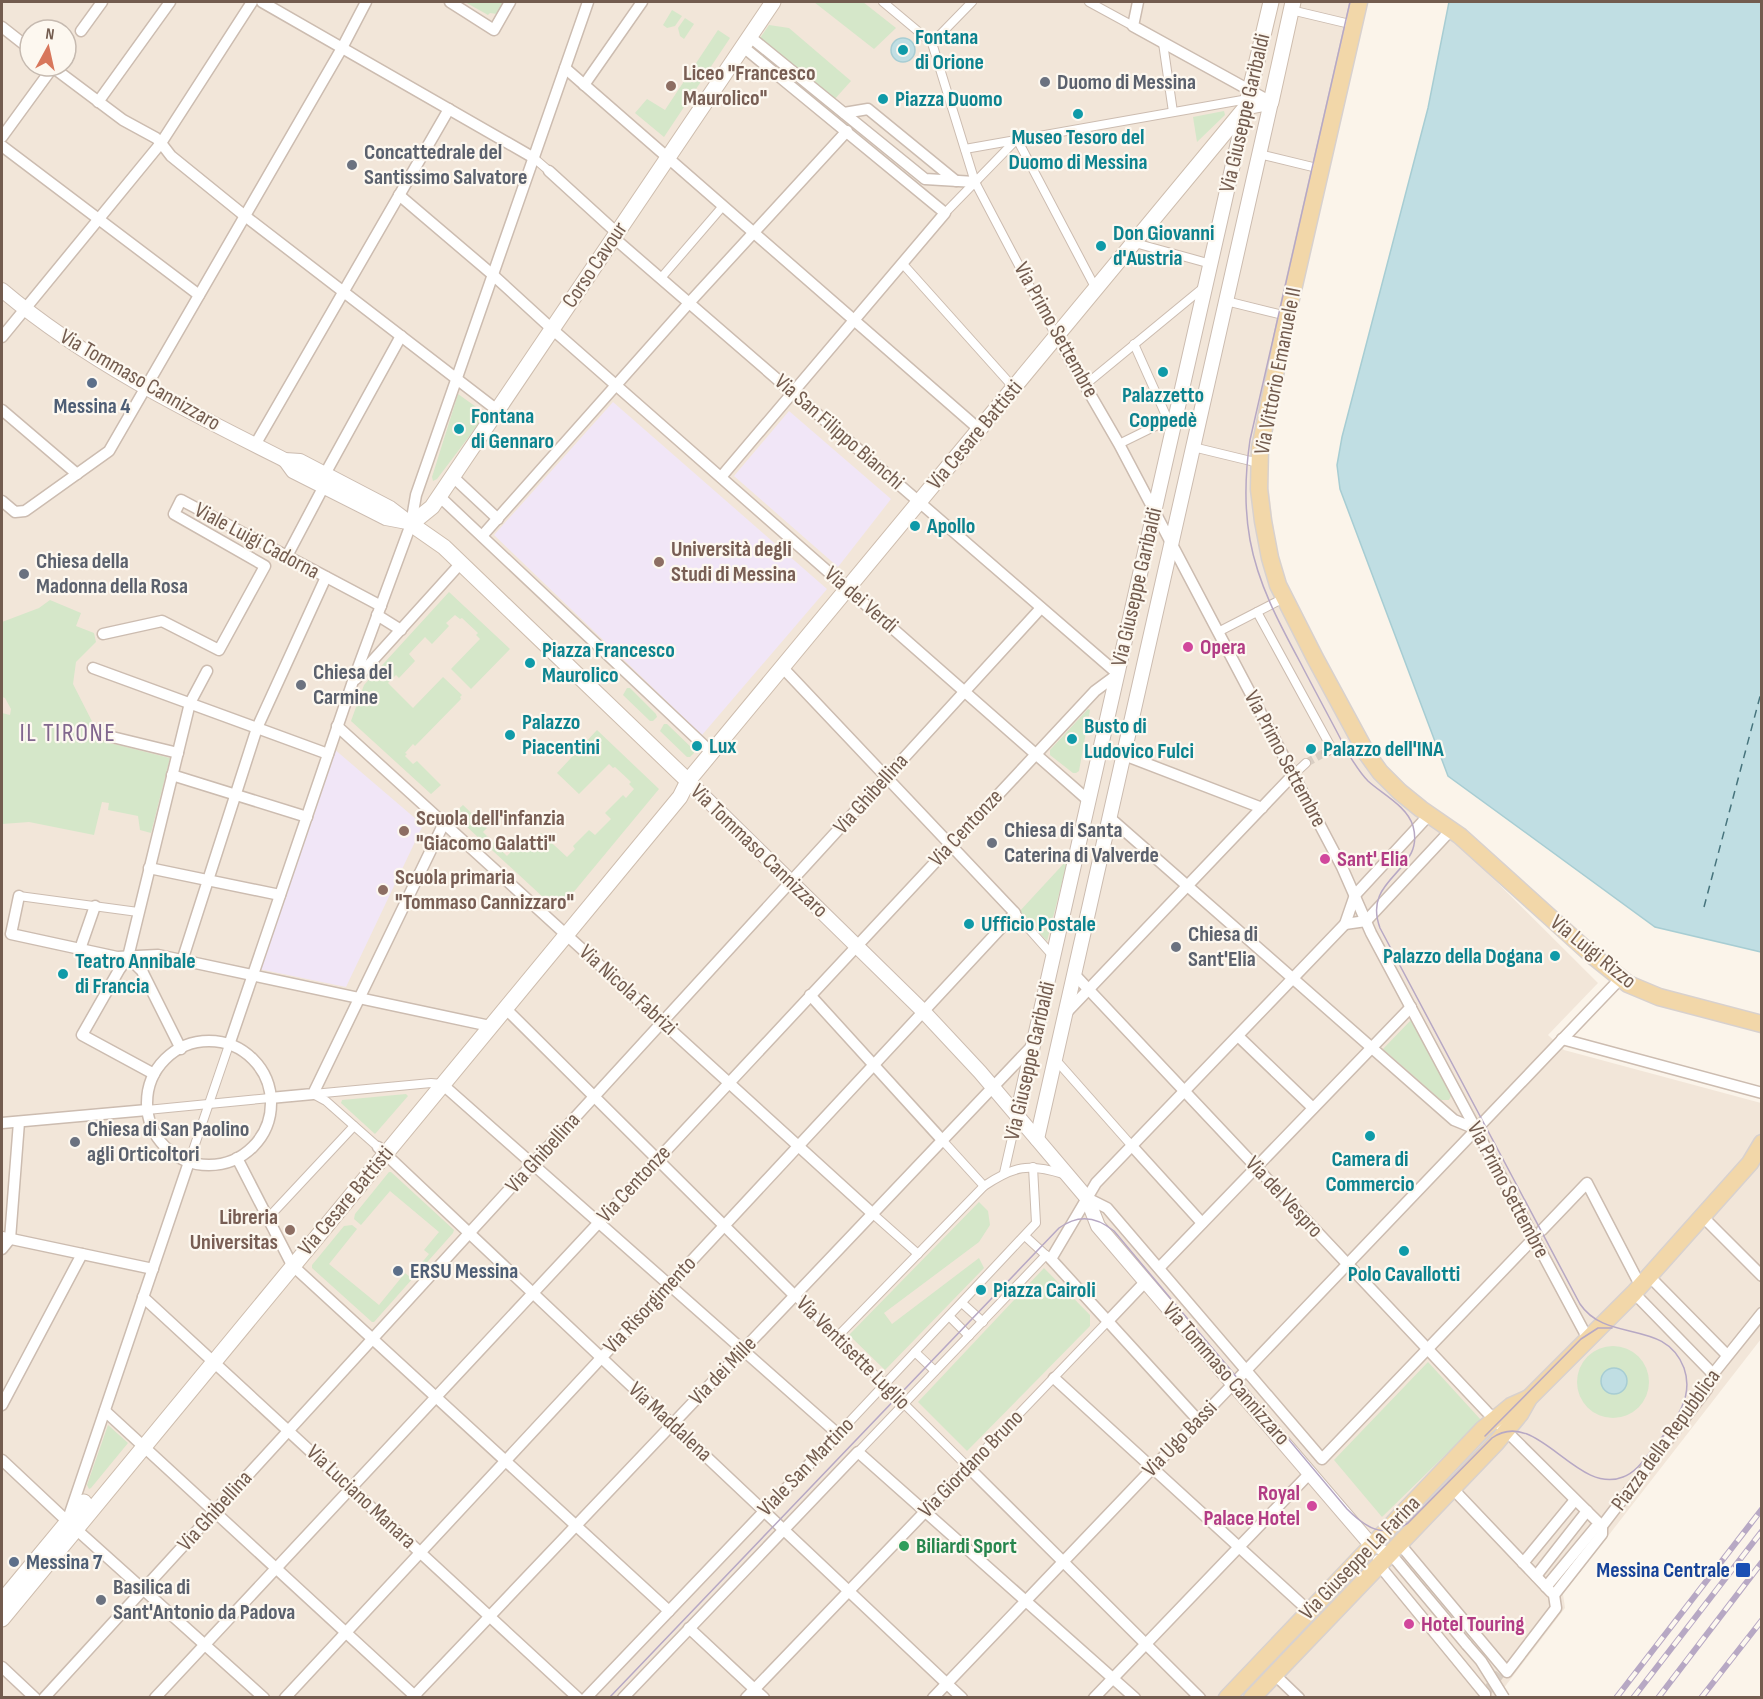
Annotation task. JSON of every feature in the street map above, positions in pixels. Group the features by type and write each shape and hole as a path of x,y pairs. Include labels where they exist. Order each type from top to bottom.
{"main road":[{"name":"Corso Cavour","path":"411,524 443,500 452,476 773,2"},
{"name":"Via Giuseppe Garibaldi","path":"1248,99 1271,2"},
{"name":"Via Vittorio Emanuele II","path":"1359,2 1262,436 1259,489 1266,541 1274,573 1284,598 1356,734 1373,764 1400,792 1451,830"},
{"name":"Via Giuseppe Garibaldi","path":"1270,102 1292,6"},
{"path":"1248,99 1270,102"},
{"name":"Via Cesare Battisti","path":"485,1025 505,1008 672,790 688,781 783,668 1135,243 1248,99"},
{"name":"Via Tommaso Cannizzaro","path":"411,524 439,542 688,781"},
{"name":"Via Luigi Rizzo","path":"1451,830 1461,836 1620,979 1649,994 1761,1024"},
{"name":"Via Cesare Battisti","path":"2,1601 71,1525 140,1443 563,931"},
{"path":"1529,1398 1641,1285 1750,1163 1761,1143"},
{"name":"Via Giuseppe La Farina","path":"1227,1698 1494,1419 1511,1406 1529,1398"},
{"name":"Via Giuseppe La Farina","path":"1252,1698 1506,1431 1529,1398"},
{"name":"Via Cesare Battisti","path":"2,1619 71,1525"}],"street":[{"path":"81,31 102,2"},
{"path":"98,102 170,2"},
{"path":"2,338 161,143 252,2"},
{"path":"262,2 534,158 549,171"},
{"path":"2,501 15,512 25,511 109,451 342,48 366,2"},
{"path":"450,2 494,30 510,2"},
{"path":"71,1525 105,1411 143,1297 337,726 411,524 416,495 588,2"},
{"path":"584,85 642,2"},
{"path":"883,2 932,43 975,182"},
{"path":"932,43 972,2"},
{"path":"1089,2 1163,43 1248,99"},
{"path":"1133,26 1138,2"},
{"path":"1292,6 1354,25"},
{"path":"2,27 18,40"},
{"path":"746,41 843,112 925,179 975,182"},
{"path":"746,41 847,131 945,213"},
{"path":"1163,43 1173,112"},
{"path":"565,68 980,430"},
{"path":"2,137 44,78"},
{"path":"66,78 123,120 161,143 171,156 245,216 497,410"},
{"path":"965,149 1248,99"},
{"name":"Via Giuseppe Garibaldi","path":"1004,1173 1118,674 1172,421 1211,264 1248,99"},
{"name":"Via Giuseppe Garibaldi","path":"1037,1139 1270,102"},
{"path":"255,445 449,109"},
{"path":"843,112 868,109 956,181"},
{"path":"482,536 689,303 847,131"},
{"path":"721,477 945,213 1017,139"},
{"path":"1017,139 1096,289"},
{"path":"2,146 198,295"},
{"path":"1259,154 1321,169"},
{"name":"Via San Filippo Bianchi","path":"549,171 660,278 1118,674"},
{"name":"Via Primo Settembre","path":"975,182 1057,337 1119,444 1342,867 1366,921 1476,1129 1538,1234 1588,1339"},
{"name":"Via dei Verdi","path":"399,195 493,275 1089,801"},
{"path":"660,278 723,206"},
{"path":"1135,243 1211,264"},
{"path":"902,263 1014,388"},
{"path":"1085,385 1206,285"},
{"name":"Via Tommaso Cannizzaro","path":"2,290 24,309 84,350 145,387 285,460 293,471 324,480 390,508 411,524"},
{"path":"1226,302 1287,316"},
{"path":"287,556 324,480 401,336"},
{"path":"1119,444 1172,421 1134,344"},
{"path":"2,410 77,474"},
{"path":"1193,447 1259,463"},
{"path":"452,476 498,519"},
{"name":"Viale Luigi Cadorna","path":"103,634 162,621 219,650 265,566 174,514 181,500 326,577 379,611 400,630"},
{"path":"443,500 712,753"},
{"path":"352,684 461,563"},
{"path":"182,961 257,728 326,577"},
{"path":"1218,632 1284,598"},
{"name":"Via Ghibellina","path":"44,1698 1041,608"},
{"path":"1257,612 1332,749 1326,752"},
{"path":"93,668 328,754"},
{"path":"783,668 1053,956"},
{"path":"154,1074 82,1035 128,957 190,704 207,671"},
{"name":"Via Centonze","path":"154,1698 1036,753 1095,691 1118,674"},
{"name":"Via Nicola Fabrizi","path":"337,726 918,1254"},
{"path":"104,735 178,753"},
{"path":"1124,755 1262,808"},
{"path":"1066,1013 1306,763"},
{"path":"172,775 307,817"},
{"name":"Via Tommaso Cannizzaro","path":"688,781 923,1011 993,1088 1087,1198 1098,1226 1372,1545"},
{"path":"1429,815 1355,895 1345,924 1366,921 1451,830"},
{"path":"1110,818 1454,1120 1476,1129"},
{"path":"314,1094 444,823"},
{"path":"149,868 280,895"},
{"path":"138,912 18,896 11,934 117,957 158,956 485,1025"},
{"path":"80,949 95,906"},
{"name":"Via Risorgimento","path":"285,1698 1015,913"},
{"name":"Viale San Martino","path":"623,1698 969,1335 1049,1257 1096,1183 1345,924"},
{"path":"128,957 142,971 181,1048"},
{"name":"Via del Vespro","path":"1074,974 1494,1419"},
{"name":"Via Ugo Bassi","path":"933,1698 1620,979"},
{"path":"810,995 984,1185"},
{"path":"1159,1268 1411,1007"},
{"name":"Via Ventisette Luglio","path":"505,1008 1200,1698"},
{"path":"1238,1036 1313,1108"},
{"path":"1562,1039 1761,1094"},
{"path":"204,1042 229,1045 245,1053 258,1066 266,1081 270,1098 268,1119 254,1146 237,1158 218,1164 189,1162 172,1152 158,1138 149,1120 148,1091 154,1074 166,1059 181,1048 204,1042"},
{"name":"Via dei Mille","path":"415,1697 489,1616 1033,1044"},
{"path":"1055,1059 1202,1223"},
{"path":"2,1123 436,1084 532,1164 838,1434"},
{"path":"314,1094 326,1101 381,1150"},
{"path":"2,1250 6,1238 20,1122"},
{"path":"268,1218 354,1126"},
{"name":"Via Maddalena","path":"381,1150 962,1698"},
{"path":"237,1158 290,1261 669,1611"},
{"path":"1033,1167 1036,1223 1025,1236 1049,1257 1198,1420"},
{"path":"837,1337 984,1185 1004,1173 1033,1167 1067,1175"},
{"path":"1428,1349 1587,1183 1641,1285 1713,1374"},
{"name":"Via Tommaso Cannizzaro","path":"1087,1198 1107,1208 1323,1459 1428,1349"},
{"path":"1702,1216 1761,1276"},
{"name":"Viale San Martino","path":"586,1698 1025,1236"},
{"path":"6,1238 153,1269"},
{"path":"2,1405 82,1254"},
{"name":"Via Giordano Bruno","path":"746,1698 1146,1281"},
{"name":"Piazza della Repubblica","path":"1550,1591 1595,1528 1602,1526 1707,1389 1713,1374 1727,1356 1641,1285"},
{"name":"Via Luciano Manara","path":"143,1297 578,1698"},
{"path":"962,1303 983,1322"},
{"path":"1727,1356 1761,1313"},
{"path":"949,1316 969,1335"},
{"path":"915,1352 935,1371"},
{"path":"1054,1378 1309,1611"},
{"path":"105,1411 415,1697"},
{"name":"Piazza della Repubblica","path":"1494,1419 1602,1526"},
{"path":"858,1452 1136,1698"},
{"path":"2,1460 264,1698"},
{"path":"1094,1698 1310,1473"},
{"path":"1372,1545 1389,1553 1507,1672 1556,1608 1550,1591 1452,1488"},
{"path":"1523,1563 1575,1500"},
{"path":"1536,1576 1587,1511"},
{"path":"1389,1553 1487,1670 1504,1698"},
{"path":"1389,1553 1485,1696"},
{"path":"689,1628 764,1698"},
{"path":"2,1667 35,1698"},
{"path":"1274,1674 1299,1698"}],"shaded area":[{"path":"2,2 1366,2 1267,442 1269,490 1278,566 1292,600 1383,769 1598,983 1548,1035 1564,1050 1761,1103 1761,1339 1563,1594 1565,1608 1497,1697 2,1698"},
{"name":"Università degli Studi di Messina","path":"613,402 827,589 702,735 494,535"},
{"path":"789,411 891,499 838,567 734,476"},
{"path":"333,748 423,825 346,987 259,969"}],"green space":[{"path":"465,2 503,2 497,14 488,15"},
{"path":"814,2 863,2 896,28 874,49"},
{"path":"672,10 682,16 675,26 667,28 663,25"},
{"path":"685,18 694,24 684,39 680,36 678,28"},
{"path":"769,25 789,28 851,81 833,101 758,41"},
{"path":"718,30 730,38 664,137 635,113 647,99 665,110"},
{"path":"1224,111 1225,115 1197,142 1193,117"},
{"path":"458,394 486,414 437,479 433,481 432,477"},
{"path":"449,592 510,649 471,689 451,669 480,639 476,635 478,633 462,618 455,615 446,623 449,626 432,644 425,637 409,654 415,661 399,678 396,675 388,683 413,708 443,677 462,695 461,699 415,746 413,744 405,753 413,764 417,761 441,785 431,794 351,721 364,685"},
{"path":"50,600 81,613 76,626 94,633 96,642 76,662 73,684 102,741 170,758 151,833 140,830 138,816 108,810 109,803 102,802 94,835 29,822 2,824 2,713 10,715 11,709 2,697 2,622 39,608"},
{"path":"627,688 630,688 656,714 657,717 653,721 650,721 623,695"},
{"path":"1088,709 1090,710 1079,771 1073,773 1050,755 1050,750"},
{"path":"664,724 667,724 694,750 690,757 687,757 660,731"},
{"path":"597,730 659,789 558,911 453,814 463,805 487,828 483,832 507,856 519,843 526,849 541,833 567,857 575,849 573,846 589,830 595,835 611,819 605,813 623,795 626,798 634,789 629,784 631,782 609,764 579,794 557,773"},
{"path":"1068,859 1047,941 1019,912"},
{"path":"1412,1019 1452,1094 1449,1100 1441,1100 1383,1049"},
{"path":"406,1094 408,1096 375,1134 341,1103 342,1100"},
{"path":"389,1172 454,1230 372,1322 312,1268 312,1265 344,1226 352,1225 357,1229 329,1264 379,1305 405,1273 410,1277 429,1254 424,1250 439,1232 390,1191 361,1225 354,1219 355,1214"},
{"path":"979,1202 988,1211 990,1225 979,1242 884,1313 892,1324 979,1258 984,1268 885,1370 849,1335"},
{"path":"1044,1268 1090,1315 1090,1326 967,1451 918,1402"},
{"path":"1613,1346 1633,1352 1643,1362 1649,1382 1643,1402 1633,1412 1613,1418 1593,1412 1583,1402 1577,1382 1583,1362 1593,1352"},
{"path":"1428,1362 1481,1420 1382,1517 1334,1460"},
{"path":"108,1425 128,1443 89,1489 87,1485"}],"water":[{"path":"1449,2 1761,2 1761,952 1655,927 1448,776 1340,489 1337,465 1342,437 1428,108"},
{"name":"Fontana di Orione","path":"903,38 911,42 915,50 911,58 903,62 895,58 891,50 895,42"},
{"path":"1614,1368 1623,1372 1627,1381 1623,1390 1614,1394 1605,1390 1601,1381 1605,1372"}],"ferry route":[{"path":"1704,907 1762,689"}],"tunnel":[{"path":"1306,763 1326,752"},
{"path":"1485,1694 1504,1668"}],"tram line":[{"path":"609,1698 1059,1228 1073,1220 1094,1220 1114,1231 1347,1509 1375,1529 1391,1530 1408,1523 1492,1438 1509,1431 1525,1433 1541,1441 1589,1474 1606,1479 1623,1477 1637,1468 1645,1459 1680,1410 1687,1390 1687,1379 1684,1368 1675,1353 1664,1343 1650,1336 1605,1324 1591,1316 1580,1304 1380,928 1376,911 1379,897 1411,854 1415,841 1413,826 1405,812 1368,781 1349,755 1277,618 1258,572 1254,556 1246,503 1250,440 1350,2"},
{"path":"1485,1436 1581,1339 1598,1328 1612,1328"}],"railway":[{"path":"1616,1698 1762,1509"},
{"path":"1633,1698 1762,1531"},
{"path":"1658,1698 1762,1562"},
{"path":"1701,1698 1762,1620"}],"place":[{"name":"Fontana di Orione","path":"903,50"},
{"name":"Duomo di Messina","path":"1045,82"},
{"name":"Liceo \"Francesco Maurolico\"","path":"671,86"},
{"name":"Piazza Duomo","path":"883,99"},
{"name":"Museo Tesoro del Duomo di Messina","path":"1078,114"},
{"name":"Concattedrale del Santissimo Salvatore","path":"352,165"},
{"name":"Don Giovanni d'Austria","path":"1101,246"},
{"name":"Palazzetto Coppedè","path":"1163,372"},
{"name":"Messina 4","path":"92,383"},
{"name":"Fontana di Gennaro","path":"459,429"},
{"name":"Apollo","path":"915,526"},
{"name":"Università degli Studi di Messina","path":"659,562"},
{"name":"Chiesa della Madonna della Rosa","path":"24,574"},
{"name":"Opera","path":"1188,647"},
{"name":"Piazza Francesco Maurolico","path":"530,663"},
{"name":"Chiesa del Carmine","path":"301,685"},
{"name":"Palazzo Piacentini","path":"510,735"},
{"name":"Busto di Ludovico Fulci","path":"1072,739"},
{"name":"Lux","path":"697,746"},
{"name":"Palazzo dell'INA","path":"1311,749"},
{"name":"Scuola dell'infanzia \"Giacomo Galatti\"","path":"404,831"},
{"name":"Chiesa di Santa Caterina di Valverde","path":"992,843"},
{"name":"Sant' Elia","path":"1325,859"},
{"name":"Scuola primaria \"Tommaso Cannizzaro\"","path":"383,890"},
{"name":"Ufficio Postale","path":"969,924"},
{"name":"Chiesa di Sant'Elia","path":"1176,947"},
{"name":"Palazzo della Dogana","path":"1555,956"},
{"name":"Teatro Annibale di Francia","path":"63,974"},
{"name":"Camera di Commercio","path":"1370,1136"},
{"name":"Chiesa di San Paolino agli Orticoltori","path":"75,1142"},
{"name":"Libreria Universitas","path":"290,1230"},
{"name":"Polo Cavallotti","path":"1404,1251"},
{"name":"ERSU Messina","path":"398,1271"},
{"name":"Piazza Cairoli","path":"981,1290"},
{"name":"Royal Palace Hotel","path":"1312,1506"},
{"name":"Biliardi Sport","path":"904,1546"},
{"name":"Messina 7","path":"14,1562"},
{"name":"Messina Centrale","path":"1743,1570"},
{"name":"Basilica di Sant'Antonio da Padova","path":"101,1600"},
{"name":"Hotel Touring","path":"1409,1624"}],"district":[{"name":"IL TIRONE","path":"68,733"}]}
